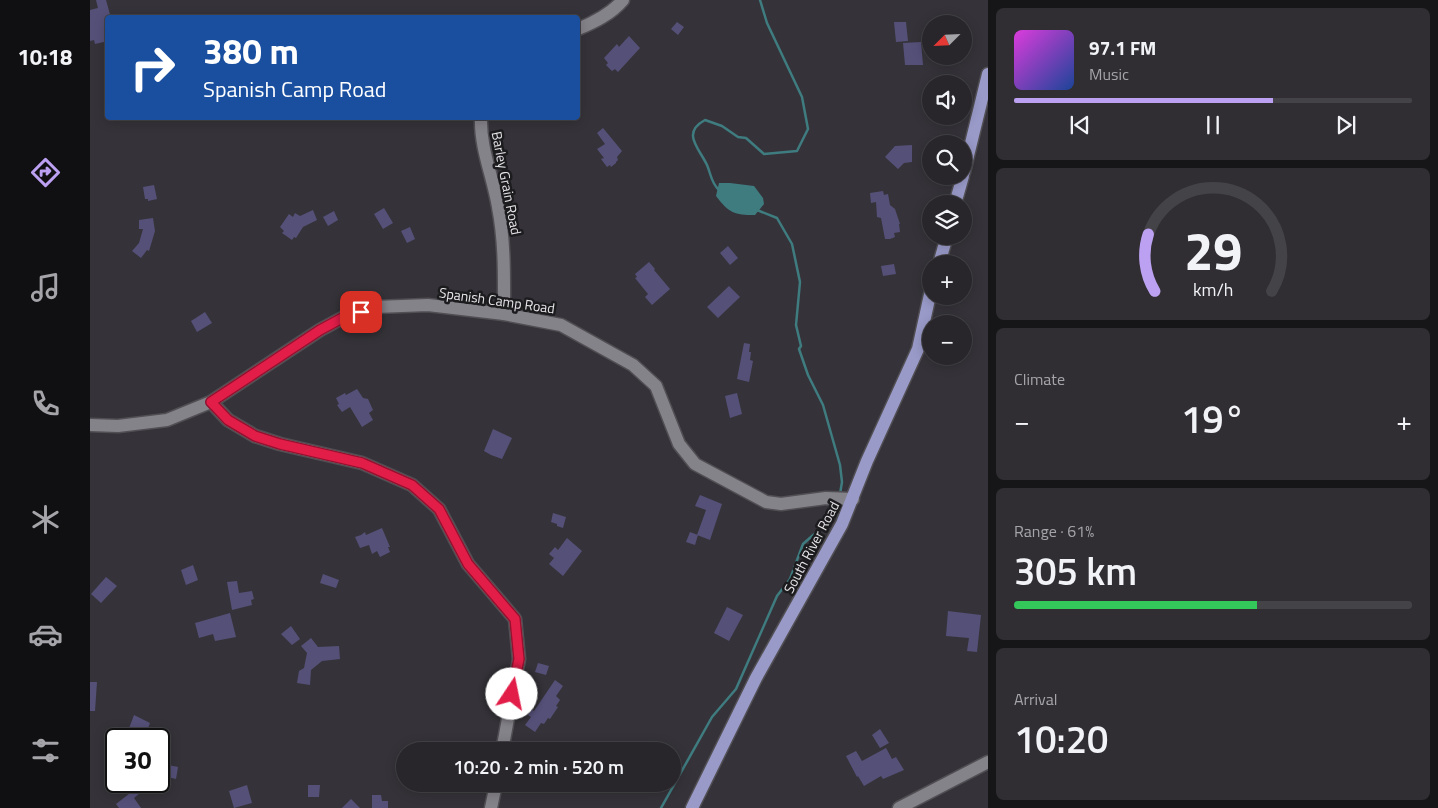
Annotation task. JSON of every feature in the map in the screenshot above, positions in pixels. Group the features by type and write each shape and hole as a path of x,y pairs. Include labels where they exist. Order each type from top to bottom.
{"main road":[{"path":"972,139 988,74"},
{"name":"South River Road","path":"692,808 756,678 830,549 853,499 867,461 918,349 928,305"}],"street":[{"path":"580,28 602,18 615,9 623,0"},
{"name":"Barley Grain Road","path":"480,120 482,141 498,207 505,256 504,314"},
{"name":"Spanish Camp Road","path":"90,425 118,426 167,420 211,402 320,330 346,316 376,307 428,305 504,314 561,325 633,365 656,386 678,444 696,464 766,502 781,504 826,498 853,499"},
{"path":"211,402 228,420 255,436 280,444 362,463 412,485 439,509 468,564 515,619 519,659 504,742"},
{"path":"899,808 988,762"},
{"path":"491,808 494,792"}],"water":[{"path":"719,183 754,186 763,198 764,204 755,215 732,212 716,196"}],"building":[{"path":"96,0 106,0 110,15 105,15 105,42 95,44 94,40 90,41 90,10 98,8"},
{"path":"677,22 684,27 678,35 671,29"},
{"path":"894,22 906,22 908,41 896,42"},
{"path":"629,36 640,48 618,72 615,69 612,71 606,65 608,63 604,58 617,44 619,47"},
{"path":"921,42 922,65 905,65 903,43"},
{"path":"603,128 622,151 617,157 616,163 611,167 610,165 607,167 601,159 604,158 597,149 605,144 597,133"},
{"path":"912,145 912,162 904,163 898,169 885,157 895,146"},
{"path":"154,185 157,199 148,201 148,199 145,199 143,187"},
{"path":"883,191 884,195 888,194 890,205 895,209 900,224 900,232 894,233 895,237 890,239 885,239 881,218 877,217 876,202 871,203 870,193"},
{"path":"384,208 393,223 383,229 374,214"},
{"path":"313,210 317,220 303,227 296,238 294,237 292,240 282,233 284,231 280,227 289,214 293,217 295,213 300,216"},
{"path":"334,211 338,220 328,226 323,217"},
{"path":"153,218 155,231 149,251 147,250 141,258 132,251 139,243 143,229 139,229 139,220"},
{"path":"410,227 415,239 407,243 401,231"},
{"path":"728,246 738,258 730,265 720,253"},
{"path":"649,262 670,289 652,305 645,297 648,294 635,278 637,277 635,274"},
{"path":"894,264 896,274 883,276 881,266"},
{"path":"729,286 740,297 718,318 707,307"},
{"path":"205,312 212,323 197,332 191,321"},
{"path":"744,343 750,344 750,360 753,361 749,382 737,379"},
{"path":"357,389 363,398 368,399 373,410 369,413 373,420 362,427 350,407 342,412 337,405 339,404 336,398"},
{"path":"737,393 742,414 730,418 725,396"},
{"path":"493,429 512,438 502,459 484,451"},
{"path":"700,495 722,504 710,540 697,535 706,510 695,506"},
{"path":"553,513 566,517 563,528 551,522"},
{"path":"382,528 390,547 388,547 390,552 380,557 377,551 372,554 369,545 360,548 355,537 365,532 366,535"},
{"path":"690,532 698,535 695,545 686,542"},
{"path":"567,538 582,551 563,576 549,564 554,558 549,554 555,547 558,550"},
{"path":"193,565 198,580 186,585 181,570"},
{"path":"323,574 339,580 336,588 320,583"},
{"path":"106,577 117,586 101,603 91,594"},
{"path":"237,581 239,593 252,591 254,599 251,600 252,605 232,610 227,582"},
{"path":"727,607 743,615 729,641 714,633"},
{"path":"948,611 981,615 977,652 967,651 969,638 946,636"},
{"path":"230,613 236,637 215,641 213,634 199,638 195,623"},
{"path":"291,626 300,639 292,645 281,634"},
{"path":"311,638 318,647 339,646 340,659 322,661 311,670 310,685 297,683 299,671 304,668 307,653 301,646"},
{"path":"538,663 549,666 546,675 535,672"},
{"path":"555,680 563,686 556,696 560,700 556,706 558,707 550,719 548,718 544,724 541,723 535,732 525,725 531,717 528,715 532,710 534,711"},
{"path":"90,682 97,682 95,711 90,711"},
{"path":"134,715 150,723 148,728 129,728"},
{"path":"880,729 889,743 880,748 872,735"},
{"path":"886,748 892,759 896,757 904,770 883,779 881,776 864,786 846,756 856,751 862,761"},
{"path":"170,765 178,767 176,779 170,778"},
{"path":"247,785 252,803 234,808 229,791"},
{"path":"308,785 320,785 319,797 308,797"},
{"path":"130,793 140,793 134,798 141,808 119,808 116,804"},
{"path":"372,795 381,795 382,801 388,801 388,808 372,808"},
{"path":"351,799 360,808 342,808"}],"waterway":[{"path":"719,190 694,141 694,130 705,120 722,126 738,137 746,138 764,154 797,151 808,129 802,97 767,23 760,0"},
{"path":"757,210 777,218 792,244 800,282 796,325 801,346 799,349 808,375 823,405 840,465 842,482 840,494"},
{"path":"661,808 712,717 736,689 777,596 790,579 803,544 836,515 838,502"}],"route":[{"path":"361,312 346,316 320,330 211,402 228,420 255,436 280,444 362,463 412,485 439,509 468,564 515,619 519,659 512,694"}]}
